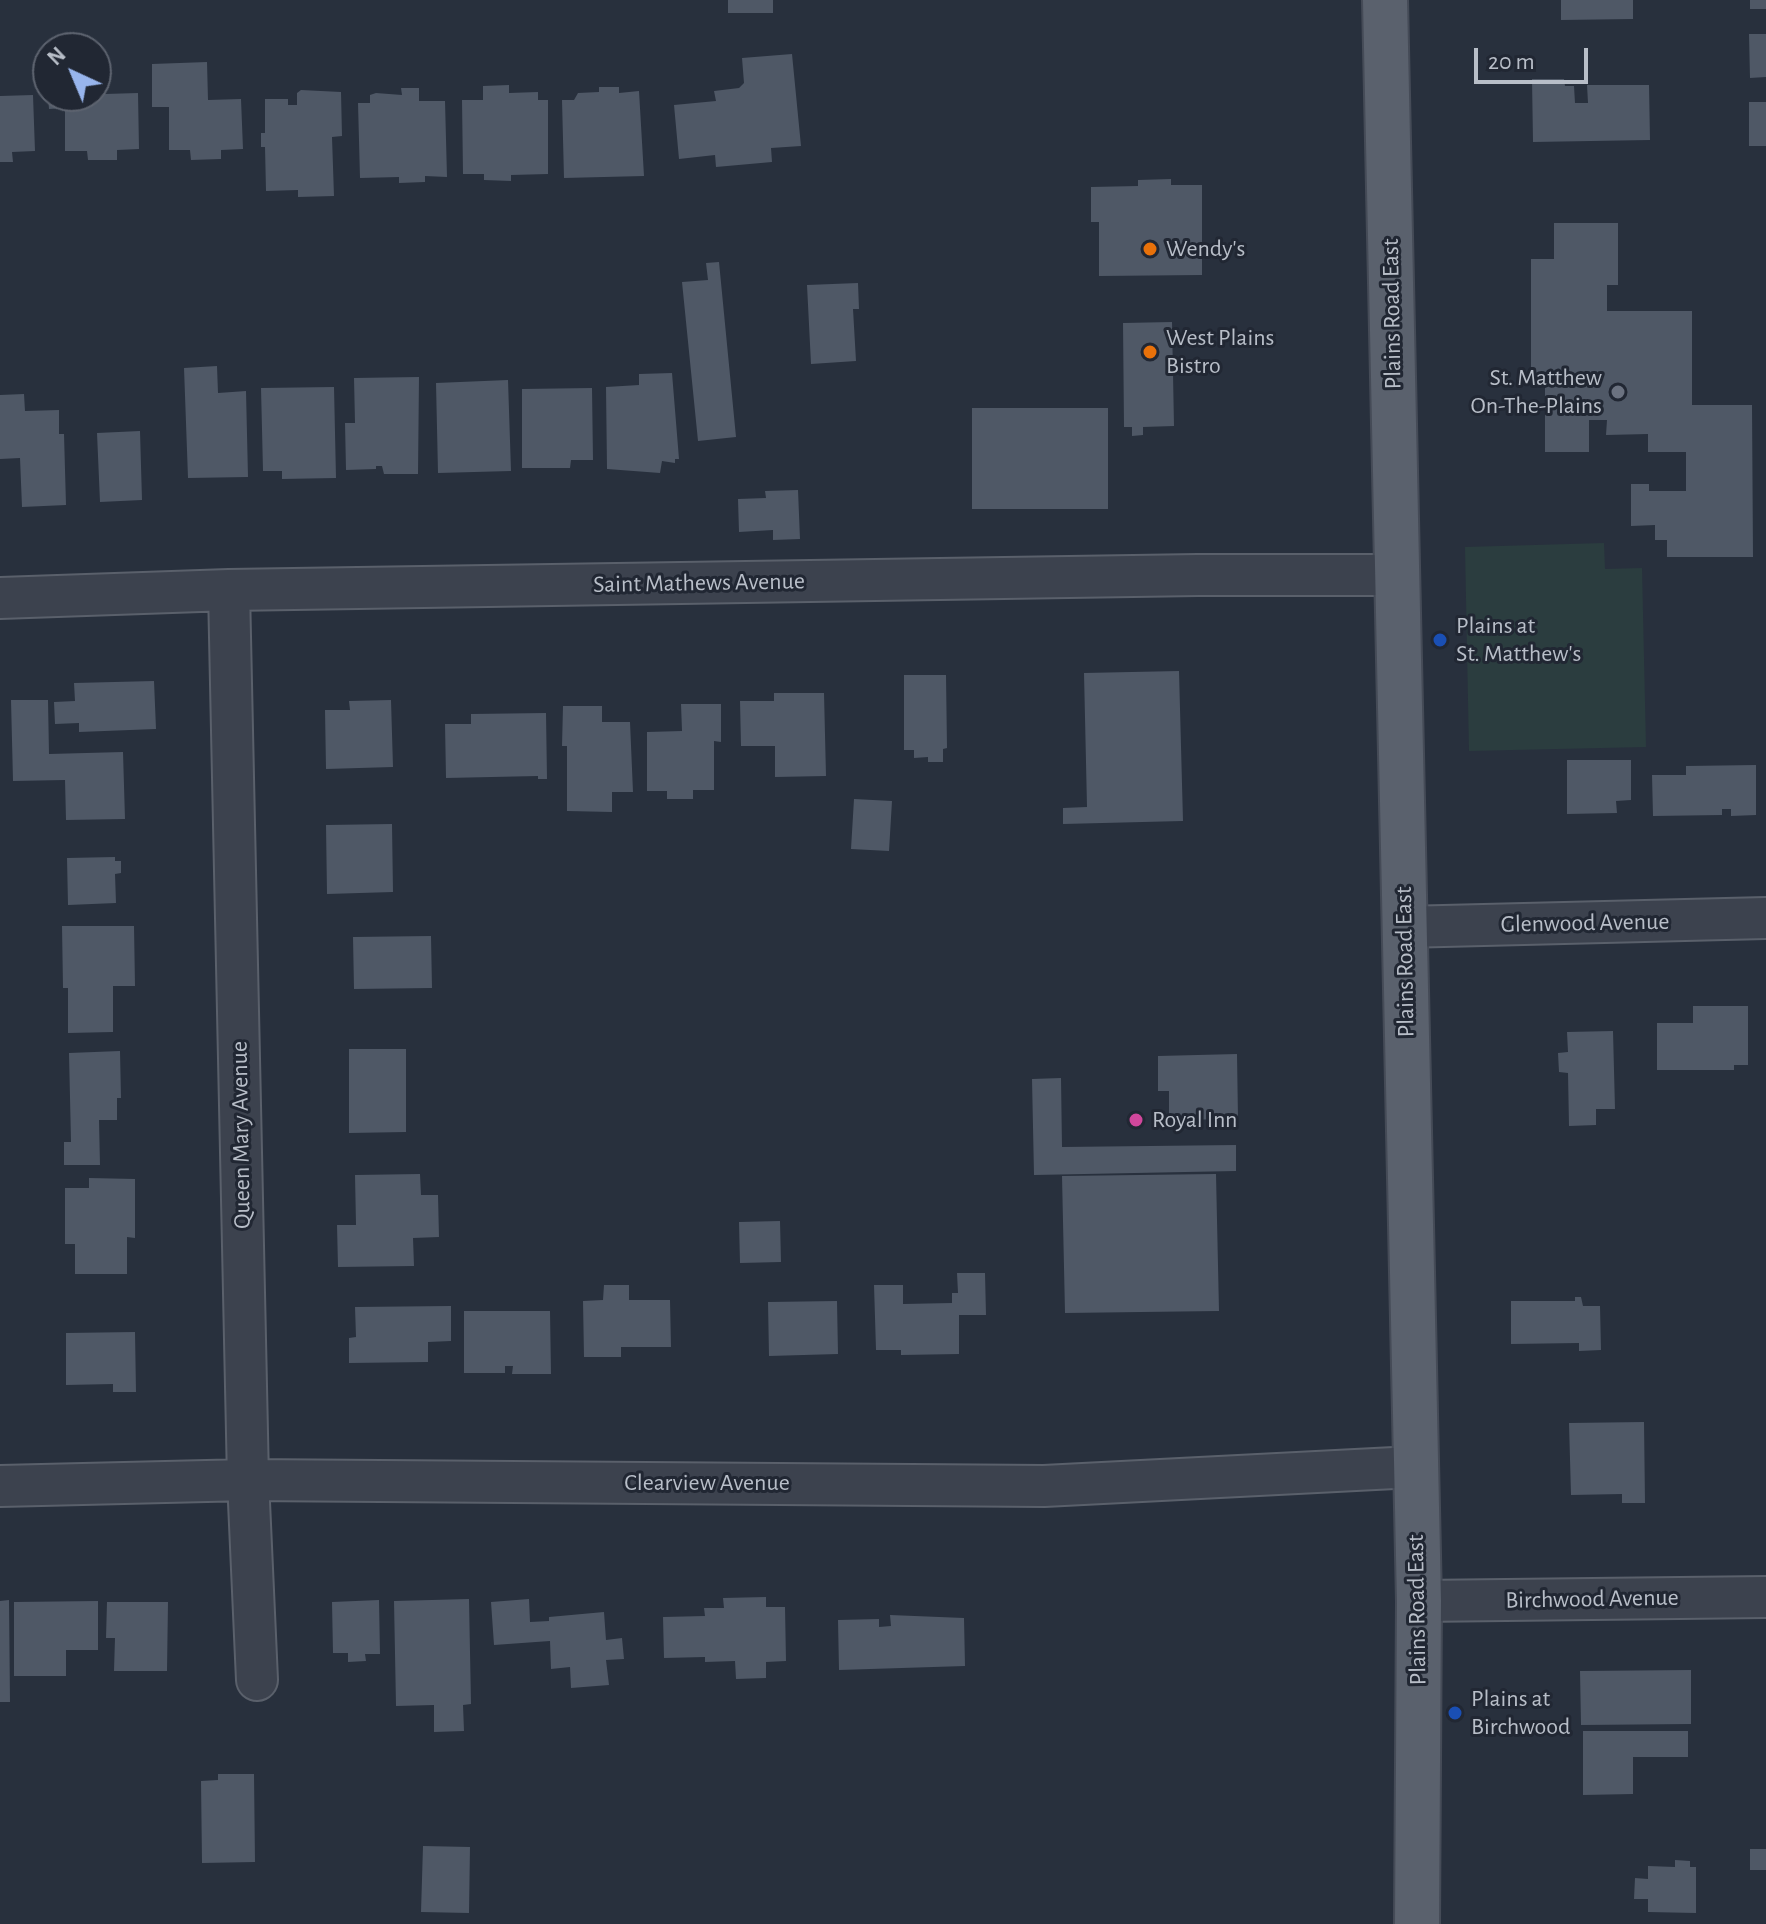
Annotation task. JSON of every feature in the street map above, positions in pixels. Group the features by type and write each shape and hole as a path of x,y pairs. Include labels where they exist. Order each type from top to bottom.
{"main road":[{"name":"Plains Road East","path":"1385,0 1419,1601 1417,1924"}],"street":[{"name":"Saint Mathews Avenue","path":"0,598 229,590 1210,574 1398,575"},
{"name":"Queen Mary Avenue","path":"229,590 248,1480 257,1680"},
{"name":"Glenwood Avenue","path":"1403,927 1766,918"},
{"name":"Clearview Avenue","path":"0,1486 248,1480 1044,1486 1414,1467"},
{"name":"Birchwood Avenue","path":"1419,1601 1766,1597"}],"shaded area":[{"path":"1604,543 1605,569 1642,568 1646,747 1469,751 1465,547"}],"building":[{"path":"728,0 773,0 773,13 728,13"},
{"path":"1561,0 1633,0 1633,19 1561,20"},
{"path":"1750,0 1766,0 1766,9 1750,9"},
{"path":"1749,34 1766,34 1766,77 1750,78"},
{"path":"792,54 801,146 771,148 772,162 716,167 715,155 679,159 674,105 716,101 714,91 739,88 744,83 742,58"},
{"path":"207,62 208,100 241,99 243,149 221,150 221,159 191,160 190,150 169,150 169,107 152,107 152,64"},
{"path":"1532,79 1564,79 1565,86 1574,86 1575,103 1588,103 1587,85 1649,85 1650,140 1533,142"},
{"path":"509,85 509,93 538,92 538,100 548,100 548,174 511,175 511,181 484,180 484,174 463,174 462,100 483,100 483,86"},
{"path":"599,87 619,87 619,93 639,91 644,176 564,178 562,100 574,100 578,93 599,92"},
{"path":"401,88 419,88 419,101 445,101 447,177 425,176 425,182 399,183 399,177 360,178 358,103 370,103 370,95 376,93 402,95"},
{"path":"301,90 341,92 342,136 332,137 334,196 298,197 298,190 266,191 265,147 261,147 261,133 265,133 265,99 288,99 288,105 297,105 297,93"},
{"path":"138,93 139,149 117,150 117,160 88,160 87,151 65,151 65,112 112,112 112,94"},
{"path":"32,95 35,151 12,152 13,162 0,162 0,96"},
{"path":"1749,102 1766,102 1766,146 1749,146"},
{"name":"Wendy's","path":"1171,179 1171,185 1202,185 1202,275 1099,276 1099,222 1091,222 1091,187 1138,186 1138,180"},
{"name":"St. Matthew On-The-Plains","path":"1554,223 1618,223 1618,285 1607,285 1607,311 1692,311 1692,405 1752,405 1753,557 1667,557 1667,540 1655,540 1655,525 1631,526 1631,484 1649,484 1649,491 1686,491 1686,452 1648,452 1648,434 1606,435 1607,420 1589,420 1589,452 1545,452 1545,379 1531,379 1531,259 1554,259"},
{"path":"719,262 736,437 698,441 682,282 708,280 706,263"},
{"path":"858,283 859,309 853,309 856,361 811,364 807,285"},
{"path":"1172,322 1174,426 1143,427 1143,435 1132,436 1132,427 1124,427 1123,323"},
{"path":"217,366 218,393 246,391 248,477 188,478 184,368"},
{"path":"672,373 679,459 675,459 675,463 662,461 660,473 607,469 606,387 639,385 639,374"},
{"path":"419,377 418,474 384,474 382,466 346,470 345,423 355,423 354,378"},
{"path":"508,380 511,471 438,473 436,383"},
{"path":"334,387 336,478 282,479 282,471 263,471 261,388"},
{"path":"592,388 593,460 571,460 570,468 522,468 522,389"},
{"path":"24,394 25,411 59,410 59,434 64,434 66,505 22,507 20,458 0,459 0,395"},
{"path":"972,408 1108,408 1108,509 972,509"},
{"path":"140,431 142,500 100,502 97,433"},
{"path":"798,490 800,539 773,540 773,530 739,532 738,499 766,498 765,491"},
{"path":"1179,671 1183,821 1063,824 1063,808 1087,807 1084,673"},
{"path":"904,675 946,675 947,748 943,749 943,762 928,762 928,757 914,758 914,750 904,750"},
{"path":"154,681 156,729 79,732 79,723 55,724 54,702 75,701 74,683"},
{"path":"774,693 824,693 826,776 775,777 775,746 741,746 740,701 774,701"},
{"path":"11,700 48,700 49,754 123,752 125,819 66,820 65,780 13,781"},
{"path":"391,700 393,767 326,769 325,710 350,710 349,701"},
{"path":"681,704 721,704 721,742 714,741 714,790 693,790 693,799 667,799 667,791 647,791 647,732 682,731"},
{"path":"563,706 602,706 602,722 630,722 633,792 612,792 612,812 567,811 567,746 562,746"},
{"path":"546,713 547,779 538,779 538,776 446,778 445,724 471,724 471,714"},
{"path":"1567,760 1631,760 1631,800 1616,801 1617,813 1567,814"},
{"path":"1756,765 1756,815 1731,816 1731,809 1722,809 1722,815 1653,816 1652,775 1686,775 1686,766"},
{"path":"854,799 892,801 889,851 851,849"},
{"path":"392,824 393,892 327,894 326,825"},
{"path":"115,857 115,861 121,861 121,873 115,874 116,903 68,905 67,858"},
{"path":"62,926 134,926 135,986 113,986 113,1032 68,1033 68,988 63,988"},
{"path":"431,936 432,988 354,989 353,937"},
{"path":"1693,1006 1748,1006 1748,1065 1734,1065 1734,1070 1657,1070 1657,1023 1693,1023"},
{"path":"1613,1031 1615,1109 1596,1109 1596,1125 1569,1126 1568,1073 1559,1072 1558,1053 1568,1052 1567,1032"},
{"path":"349,1049 406,1049 406,1132 349,1133"},
{"path":"120,1051 121,1098 117,1098 117,1120 99,1120 100,1165 64,1165 64,1142 71,1142 69,1053"},
{"path":"1237,1054 1238,1119 1169,1120 1169,1091 1158,1091 1158,1056"},
{"path":"1061,1078 1062,1147 1236,1145 1236,1171 1034,1175 1032,1079"},
{"path":"420,1174 421,1195 438,1195 439,1237 413,1238 414,1266 338,1267 337,1225 356,1225 355,1175"},
{"path":"1216,1174 1219,1311 1065,1313 1062,1176"},
{"path":"89,1178 135,1179 135,1238 127,1237 127,1274 75,1274 75,1244 65,1244 65,1188 89,1188"},
{"path":"780,1221 781,1262 740,1263 739,1222"},
{"path":"957,1273 985,1273 986,1315 959,1315 959,1354 901,1355 901,1350 876,1350 874,1285 903,1285 903,1304 952,1303 952,1293 958,1293"},
{"path":"604,1285 629,1285 629,1300 670,1300 671,1347 621,1347 621,1357 584,1357 583,1301 603,1300"},
{"path":"1575,1297 1581,1297 1583,1306 1600,1306 1601,1350 1579,1351 1579,1343 1511,1344 1511,1301 1575,1301"},
{"path":"837,1301 838,1354 769,1356 768,1302"},
{"path":"451,1306 451,1341 428,1342 428,1362 349,1363 349,1338 356,1337 355,1307"},
{"path":"464,1311 550,1311 551,1374 512,1374 513,1366 505,1366 505,1373 464,1373"},
{"path":"135,1332 136,1392 113,1392 113,1384 66,1385 66,1333"},
{"path":"1644,1422 1645,1503 1622,1503 1622,1494 1571,1495 1569,1423"},
{"path":"766,1597 766,1607 785,1607 786,1661 766,1662 766,1678 736,1679 735,1661 705,1662 705,1657 664,1658 663,1617 705,1616 704,1608 724,1608 723,1598"},
{"path":"469,1599 471,1704 463,1705 464,1731 434,1732 434,1705 396,1706 394,1601"},
{"path":"529,1599 530,1622 549,1621 549,1617 604,1612 606,1640 622,1638 624,1659 606,1660 609,1685 571,1688 570,1667 551,1669 550,1641 494,1645 491,1602"},
{"path":"9,1600 10,1702 0,1702 0,1601"},
{"path":"379,1600 380,1654 365,1654 366,1661 348,1662 348,1653 333,1653 332,1602"},
{"path":"98,1601 98,1650 66,1650 66,1676 14,1676 14,1602"},
{"path":"107,1602 168,1602 167,1671 114,1671 115,1638 106,1638"},
{"path":"890,1615 964,1618 965,1666 839,1670 838,1620 879,1619 879,1627 891,1626"},
{"path":"1691,1670 1691,1724 1581,1725 1580,1671"},
{"path":"1583,1731 1688,1731 1688,1757 1633,1757 1633,1794 1583,1795"},
{"path":"218,1774 254,1774 255,1862 202,1863 201,1781 218,1780"},
{"path":"423,1846 470,1847 469,1913 421,1912"},
{"path":"1750,1849 1766,1849 1766,1870 1750,1870"},
{"path":"1675,1860 1690,1861 1690,1867 1696,1867 1696,1913 1648,1912 1648,1899 1634,1899 1635,1878 1648,1879 1648,1866 1675,1867"}],"place":[{"name":"Wendy's","path":"1150,249"},
{"name":"West Plains Bistro","path":"1150,352"},
{"name":"St. Matthew On-The-Plains","path":"1618,392"},
{"name":"Plains at St. Matthew's","path":"1440,640"},
{"name":"Royal Inn","path":"1136,1120"},
{"name":"Plains at Birchwood","path":"1455,1713"}]}
